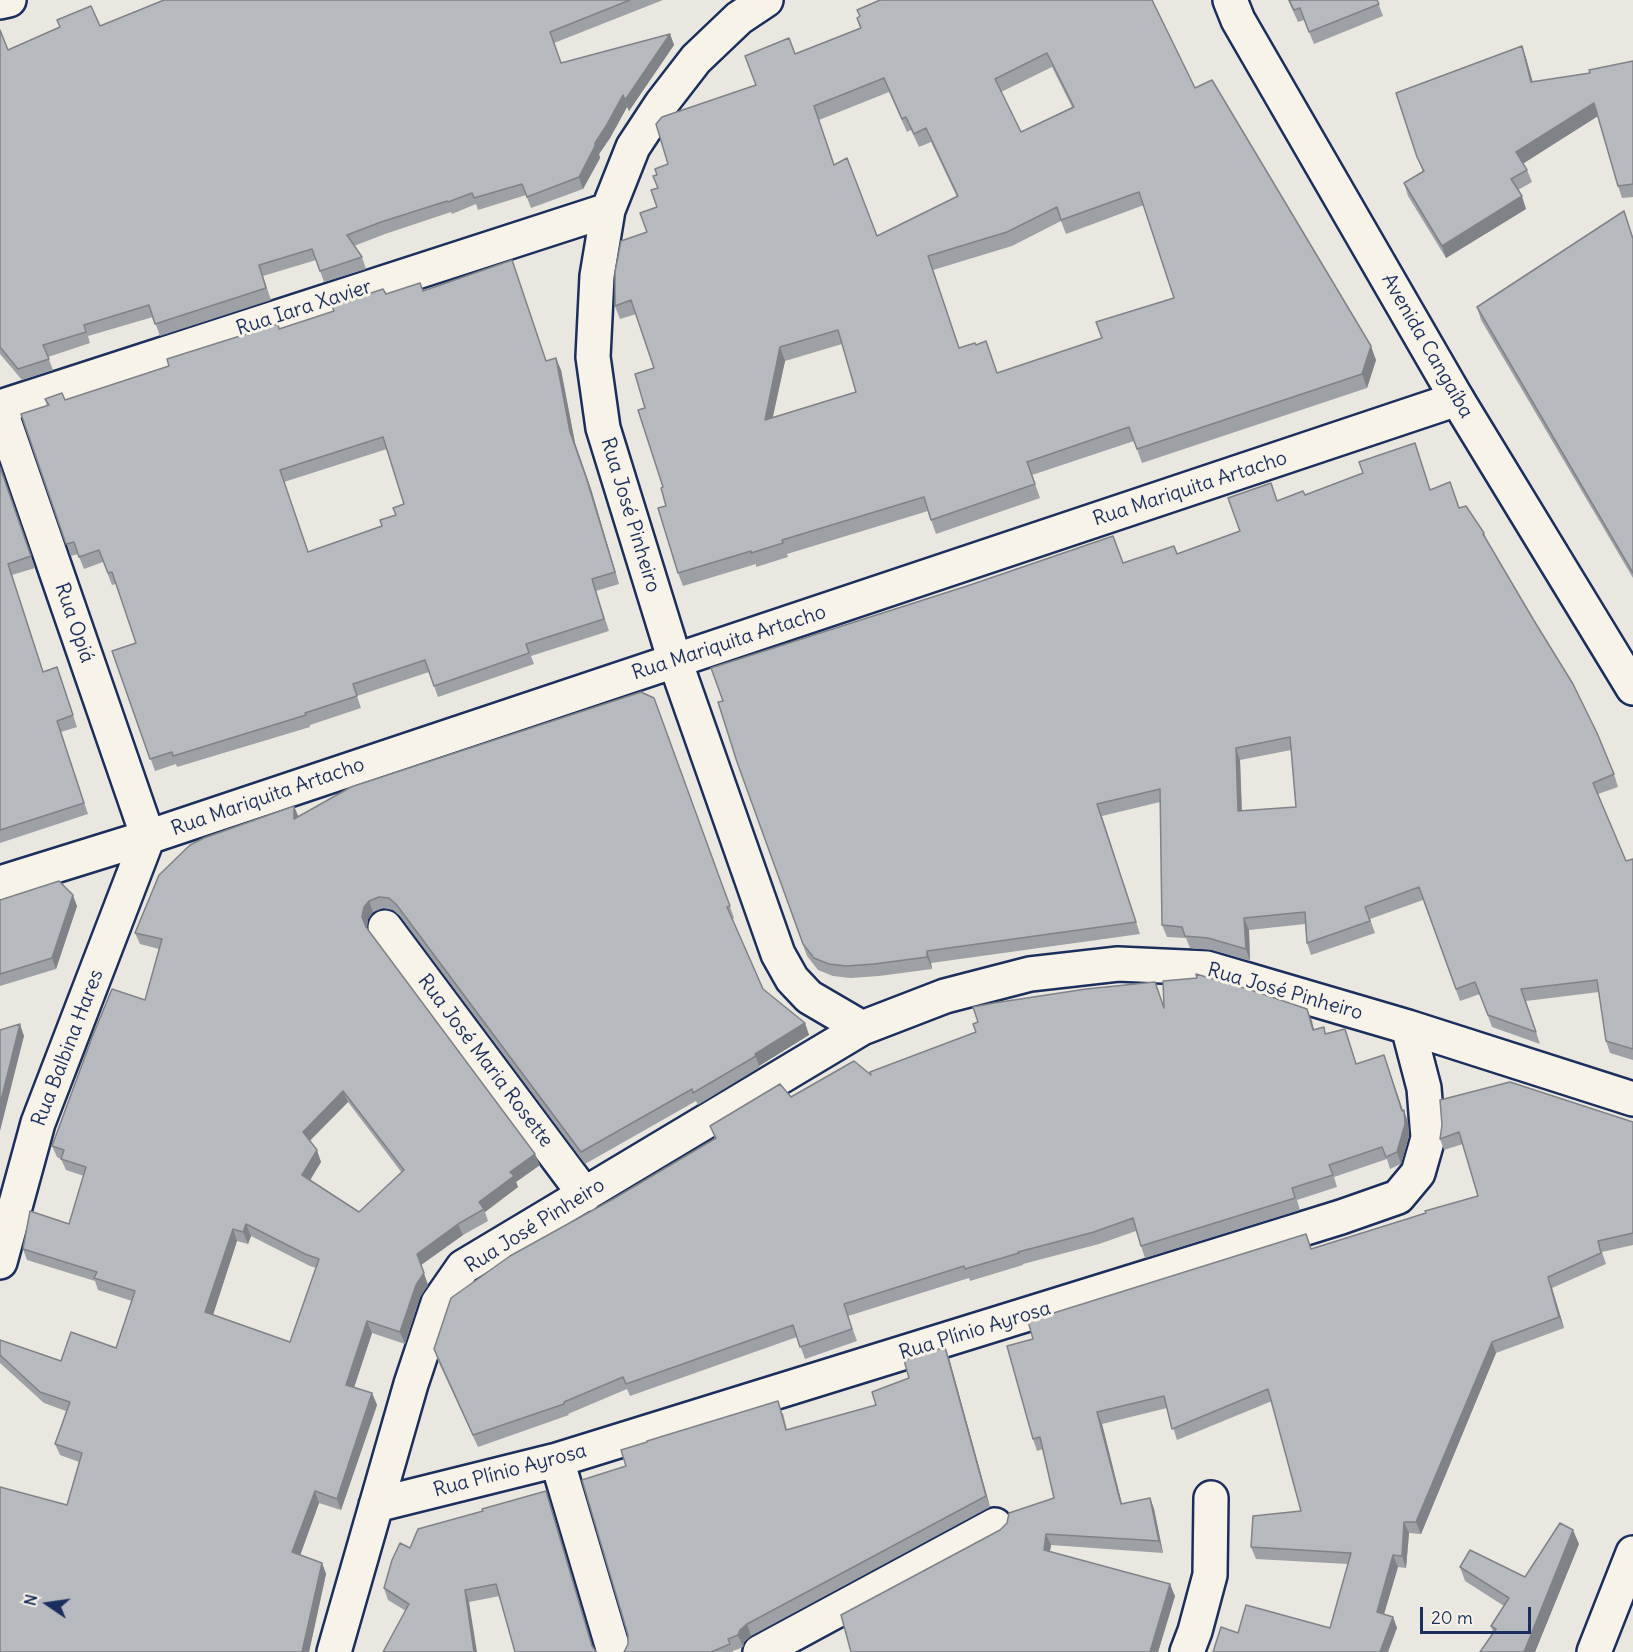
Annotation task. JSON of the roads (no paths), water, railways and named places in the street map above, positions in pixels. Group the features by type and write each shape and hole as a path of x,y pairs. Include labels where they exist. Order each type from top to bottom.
{"street":[{"path":"0,2 9,0"},
{"name":"Rua José Pinheiro","path":"766,0 739,18 696,59 662,103 633,147 608,210 597,276 593,357 603,428 675,661 778,954 792,979 809,997 862,1028"},
{"name":"Avenida Cangaíba","path":"1230,0 1238,20 1457,399 1633,688"},
{"name":"Rua Iara Xavier","path":"0,408 608,210"},
{"name":"Rua Mariquita Artacho","path":"0,883 148,837 1457,399"},
{"name":"Rua Opiá","path":"0,408 148,837"},
{"name":"Rua Balbina Hares","path":"0,1262 38,1123 148,837"},
{"name":"Rua José Maria Rosette","path":"385,927 585,1195"},
{"name":"Rua José Pinheiro","path":"334,1652 411,1384 438,1303 463,1268 862,1028 945,996 1030,974 1118,964 1207,968 1408,1027 1633,1099"},
{"name":"Rua Plínio Ayrosa","path":"376,1505 557,1460 1341,1217 1398,1197 1418,1173 1428,1138 1424,1088 1408,1027"},
{"path":"557,1460 614,1652"},
{"path":"1188,1652 1210,1575 1211,1498"},
{"path":"763,1651 995,1525"},
{"path":"1594,1652 1633,1553"}]}
